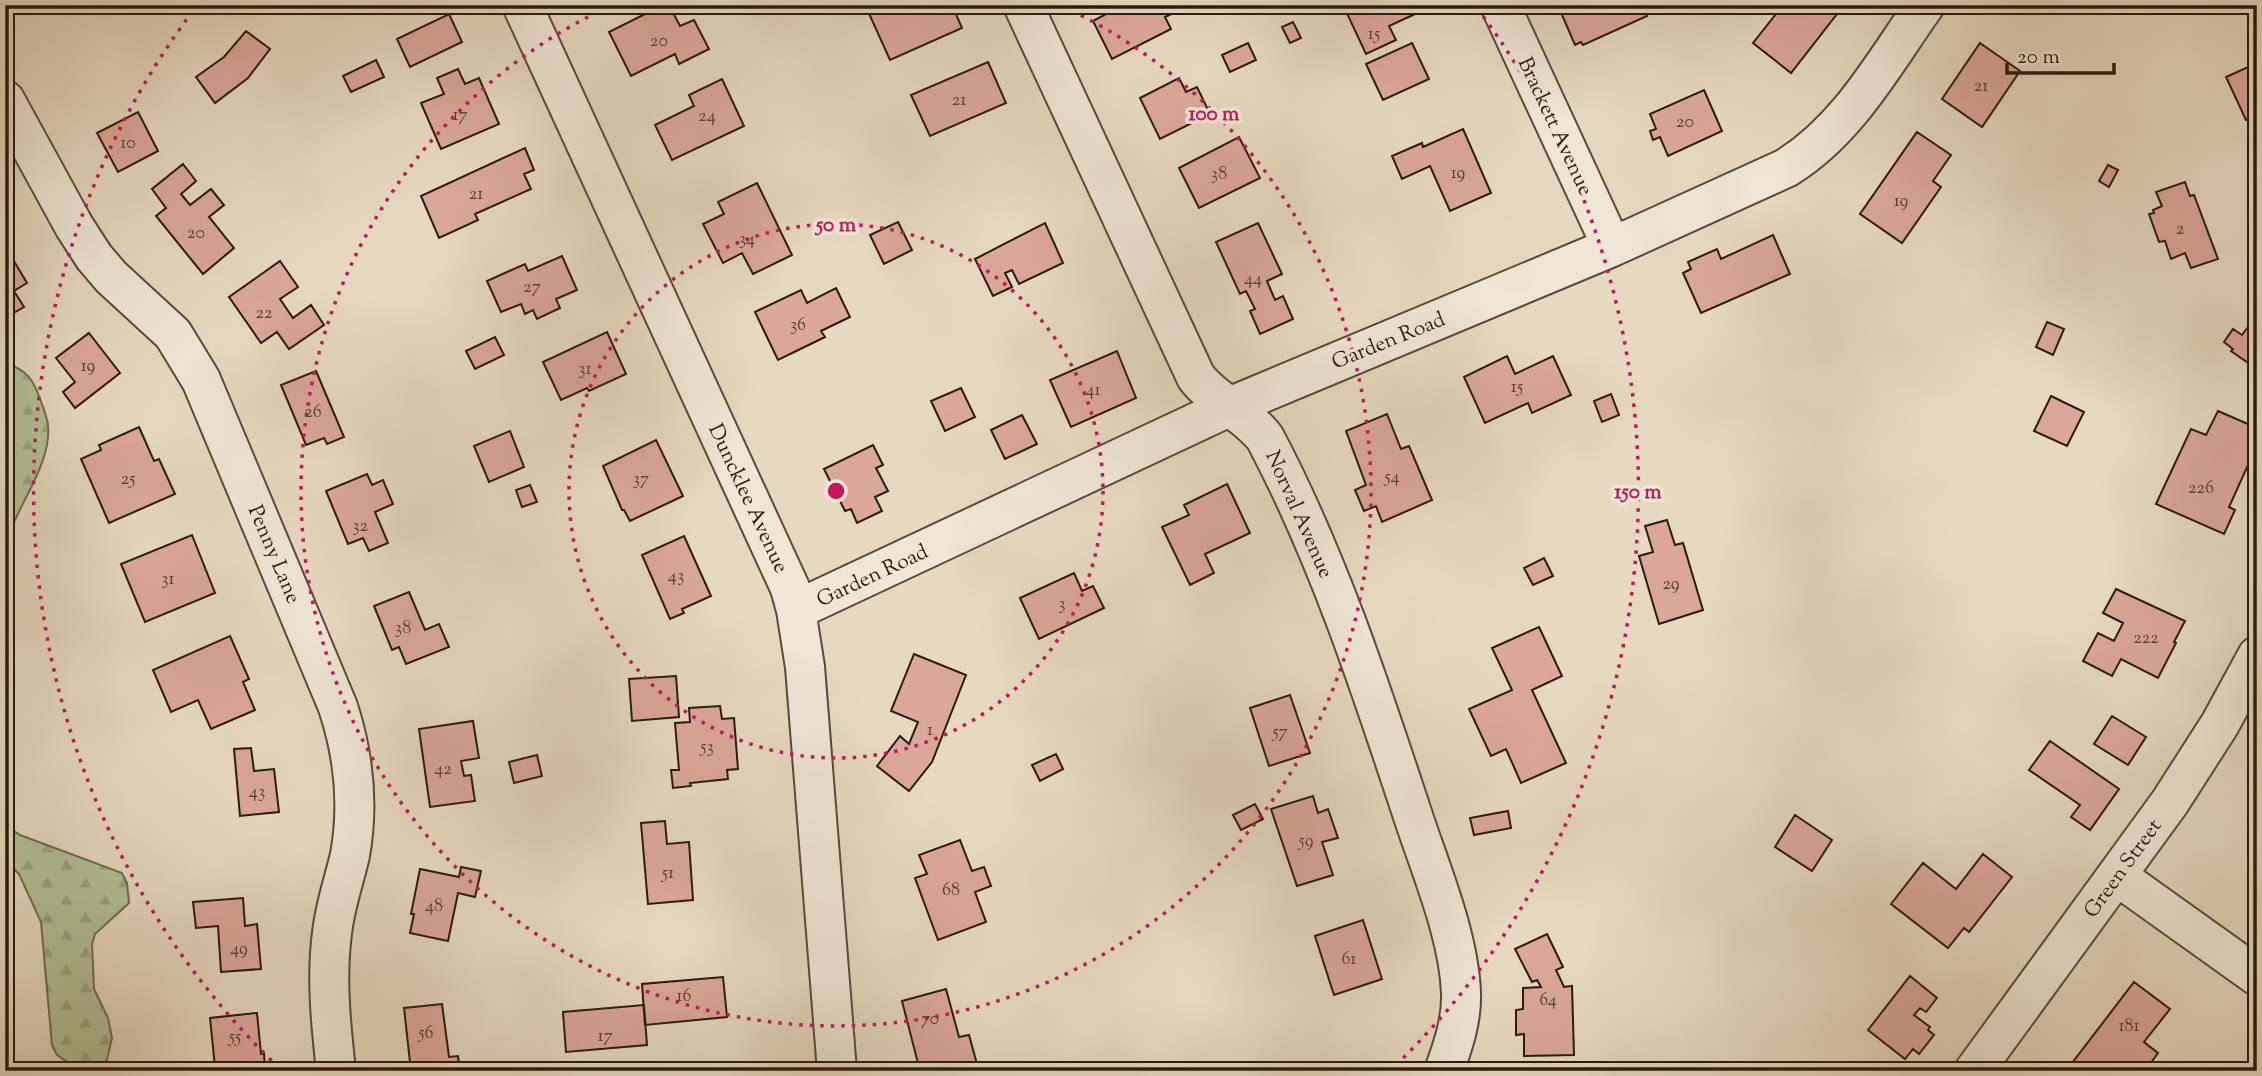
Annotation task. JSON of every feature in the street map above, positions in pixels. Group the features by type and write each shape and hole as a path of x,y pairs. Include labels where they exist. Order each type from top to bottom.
{"street":[{"name":"Duncklee Avenue","path":"522,5 779,562 796,610 804,667 837,1071"},
{"name":"Norval Avenue","path":"1023,5 1196,377 1206,389 1255,425 1265,438 1340,602 1448,923 1461,982 1460,1019 1444,1071"},
{"name":"Brackett Avenue","path":"1500,5 1612,247"},
{"name":"Garden Road","path":"796,610 1229,407 1612,247 1786,168 1807,155 1840,124 1925,5"},
{"name":"Penny Lane","path":"5,100 74,226 94,257 111,277 173,334 201,380 338,708 352,757 354,809 349,855 332,933 329,970 329,1005 336,1071"},
{"name":"Green Street","path":"1974,1071 2117,876 2197,761 2257,656"},
{"path":"2117,876 2257,976"}],"green space":[{"path":"5,363 24,372 32,381 46,415 48,440 39,471 5,546"},
{"path":"5,825 20,835 122,873 127,883 129,903 95,934 92,944 94,989 108,1018 112,1038 107,1060 98,1066 76,1068 57,1055 52,1045 41,922 19,874 5,861"}],"building":[{"path":"663,5 669,5 680,26 694,20 709,49 679,64 675,54 631,76 609,32"},
{"path":"952,5 962,28 890,60 866,7"},
{"path":"1123,5 1175,5 1178,11 1165,17 1171,29 1112,59 1093,21"},
{"path":"1343,5 1426,5 1428,8 1389,26 1396,40 1366,54"},
{"path":"1564,5 1642,5 1647,16 1583,45 1581,42 1575,45 1559,8"},
{"path":"1783,5 1844,5 1791,73 1753,43"},
{"path":"449,14 462,42 410,67 397,39"},
{"path":"1293,22 1301,38 1290,43 1282,27"},
{"path":"246,31 270,49 248,78 215,103 196,77 224,57"},
{"path":"1248,43 1256,60 1230,72 1222,55"},
{"path":"1412,43 1429,79 1383,100 1366,64"},
{"path":"1980,43 2020,71 1982,127 1942,99"},
{"path":"376,60 384,77 351,92 343,76"},
{"path":"988,62 1006,103 930,136 911,95"},
{"path":"2257,63 2257,115 2246,120 2226,77"},
{"path":"458,69 465,84 479,78 499,124 441,149 421,103 444,94 437,78"},
{"path":"1179,78 1186,92 1197,87 1210,114 1160,139 1140,98"},
{"path":"722,79 744,126 672,160 655,125 694,106 689,95"},
{"path":"1704,90 1722,131 1668,156 1660,137 1653,140 1650,131 1656,129 1650,114"},
{"path":"138,112 158,151 118,172 97,133"},
{"path":"1463,129 1491,193 1450,211 1430,166 1402,179 1392,156 1422,143 1423,147"},
{"path":"1917,132 1951,155 1933,181 1941,187 1902,243 1860,214"},
{"path":"1239,137 1260,178 1199,208 1179,168"},
{"path":"525,148 534,170 524,174 531,189 475,214 478,220 439,238 421,196"},
{"path":"183,164 196,181 181,194 190,205 211,189 224,205 209,217 234,248 203,274 156,216 166,208 152,189"},
{"path":"2108,165 2118,170 2109,187 2099,181"},
{"path":"2185,182 2190,196 2194,195 2218,259 2191,268 2185,253 2171,259 2165,241 2159,242 2149,214 2162,206 2156,192"},
{"path":"757,183 792,255 753,274 742,253 723,263 703,224 724,214 718,202"},
{"path":"898,222 912,250 884,264 870,235"},
{"path":"1045,223 1063,263 1019,284 1012,270 1005,273 1012,287 993,296 975,259"},
{"path":"1258,223 1282,274 1267,281 1275,300 1283,296 1293,319 1260,334 1250,311 1255,309 1246,291 1240,294 1216,242"},
{"path":"1773,235 1790,274 1701,313 1683,273 1691,269 1688,262 1717,249 1721,259"},
{"path":"5,246 27,283 14,291 24,307 5,318"},
{"path":"562,256 577,290 556,299 560,308 537,319 533,310 525,314 521,304 501,312 487,281 525,264 528,271"},
{"path":"280,261 298,287 280,299 293,318 311,305 324,325 289,349 277,332 261,343 229,297"},
{"path":"836,288 850,317 821,331 825,337 778,360 755,312 801,290 807,303"},
{"path":"2257,315 2257,369 2231,351 2233,349 2224,342 2233,329 2242,335"},
{"path":"2047,322 2064,329 2053,355 2036,347"},
{"path":"607,332 626,374 561,400 543,362"},
{"path":"89,333 120,373 75,408 63,392 75,382 56,358"},
{"path":"495,337 504,355 475,369 466,351"},
{"path":"1117,351 1136,398 1071,427 1050,380"},
{"path":"1507,356 1515,374 1553,356 1571,395 1532,413 1528,403 1485,423 1464,377"},
{"path":"316,371 344,437 327,444 324,438 306,445 281,385"},
{"path":"961,388 975,417 945,431 931,401"},
{"path":"1611,394 1619,415 1602,422 1594,401"},
{"path":"2051,396 2084,412 2067,446 2034,431"},
{"path":"2218,411 2257,428 2257,469 2248,465 2229,507 2235,510 2224,534 2156,504 2191,429 2206,435"},
{"path":"1387,414 1401,449 1409,446 1432,500 1382,522 1376,506 1364,511 1355,490 1366,485 1346,431"},
{"path":"1022,415 1037,444 1005,459 991,430"},
{"path":"139,427 154,461 159,459 175,494 109,523 81,459 101,450 99,445"},
{"path":"510,431 524,467 489,482 474,446"},
{"path":"656,440 683,496 630,521 622,510 603,466"},
{"path":"873,445 883,465 876,468 888,491 875,497 882,511 857,523 851,509 845,511 824,469"},
{"path":"367,474 372,485 383,480 393,504 375,512 388,543 369,551 363,538 348,544 326,491"},
{"path":"1227,484 1250,533 1205,554 1214,573 1190,585 1162,527 1189,515 1184,505"},
{"path":"530,485 537,502 522,507 516,490"},
{"path":"1667,520 1675,545 1683,543 1703,610 1659,624 1639,556 1653,552 1645,526"},
{"path":"192,535 215,593 145,622 121,564"},
{"path":"684,536 711,596 682,609 684,613 670,619 642,555"},
{"path":"1544,558 1553,576 1533,585 1524,568"},
{"path":"1074,573 1082,591 1093,586 1104,608 1039,639 1020,598"},
{"path":"2116,589 2185,621 2158,678 2121,659 2112,676 2083,661 2098,633 2114,641 2123,623 2103,613"},
{"path":"409,592 425,630 439,624 449,647 406,664 399,647 392,650 374,606"},
{"path":"1539,627 1562,676 1532,690 1566,763 1521,783 1506,749 1491,756 1469,709 1512,690 1492,648"},
{"path":"230,636 249,679 243,682 255,710 211,729 198,700 171,712 153,670"},
{"path":"914,654 966,675 932,762 909,791 877,766 900,736 909,744 918,722 891,711"},
{"path":"676,676 679,717 632,721 629,679"},
{"path":"1290,695 1310,753 1269,766 1250,708"},
{"path":"720,706 722,719 734,718 738,769 727,770 728,779 690,783 691,786 673,788 671,770 679,770 675,723 690,722 689,708"},
{"path":"2112,716 2146,737 2128,765 2094,744"},
{"path":"473,721 479,758 461,761 464,776 471,775 475,801 430,807 419,729"},
{"path":"2050,741 2119,789 2090,830 2071,817 2080,805 2029,770"},
{"path":"251,748 254,771 274,769 279,812 240,816 234,749"},
{"path":"1056,754 1063,769 1040,781 1032,765"},
{"path":"537,755 542,776 514,783 509,762"},
{"path":"1313,796 1318,813 1328,809 1338,838 1322,842 1333,875 1297,886 1271,809"},
{"path":"1255,804 1263,819 1241,830 1233,815"},
{"path":"1508,811 1511,828 1474,835 1470,818"},
{"path":"1795,815 1832,840 1812,871 1775,847"},
{"path":"665,821 667,844 689,842 693,900 648,904 641,823"},
{"path":"960,840 972,871 984,867 991,886 975,892 986,922 938,940 915,878 927,874 919,855"},
{"path":"1983,854 2012,877 1969,932 1964,928 1948,948 1891,904 1923,863 1956,889"},
{"path":"461,867 481,871 475,897 458,893 448,941 410,933 420,869 459,877"},
{"path":"243,898 245,926 257,924 261,969 221,972 218,926 196,928 193,902"},
{"path":"1363,920 1382,979 1334,995 1315,936"},
{"path":"1547,934 1563,967 1556,970 1564,987 1572,986 1574,1055 1524,1056 1524,1034 1516,1035 1516,1010 1523,1009 1523,988 1541,987 1537,980 1532,982 1515,949"},
{"path":"1910,976 1937,998 1926,1012 1920,1008 1914,1015 1930,1027 1928,1030 1934,1035 1919,1054 1913,1049 1905,1059 1868,1030"},
{"path":"723,977 727,1017 645,1025 642,984"},
{"path":"2134,982 2170,1009 2144,1042 2158,1053 2145,1071 2132,1071 2127,1067 2123,1071 2066,1071"},
{"path":"946,989 959,1037 969,1035 977,1064 950,1071 920,1071 902,1001"},
{"path":"442,1004 449,1057 458,1056 460,1071 411,1071 404,1008"},
{"path":"644,1005 647,1045 566,1052 563,1012"},
{"path":"257,1013 265,1071 225,1071 224,1066 215,1067 210,1018"}]}
